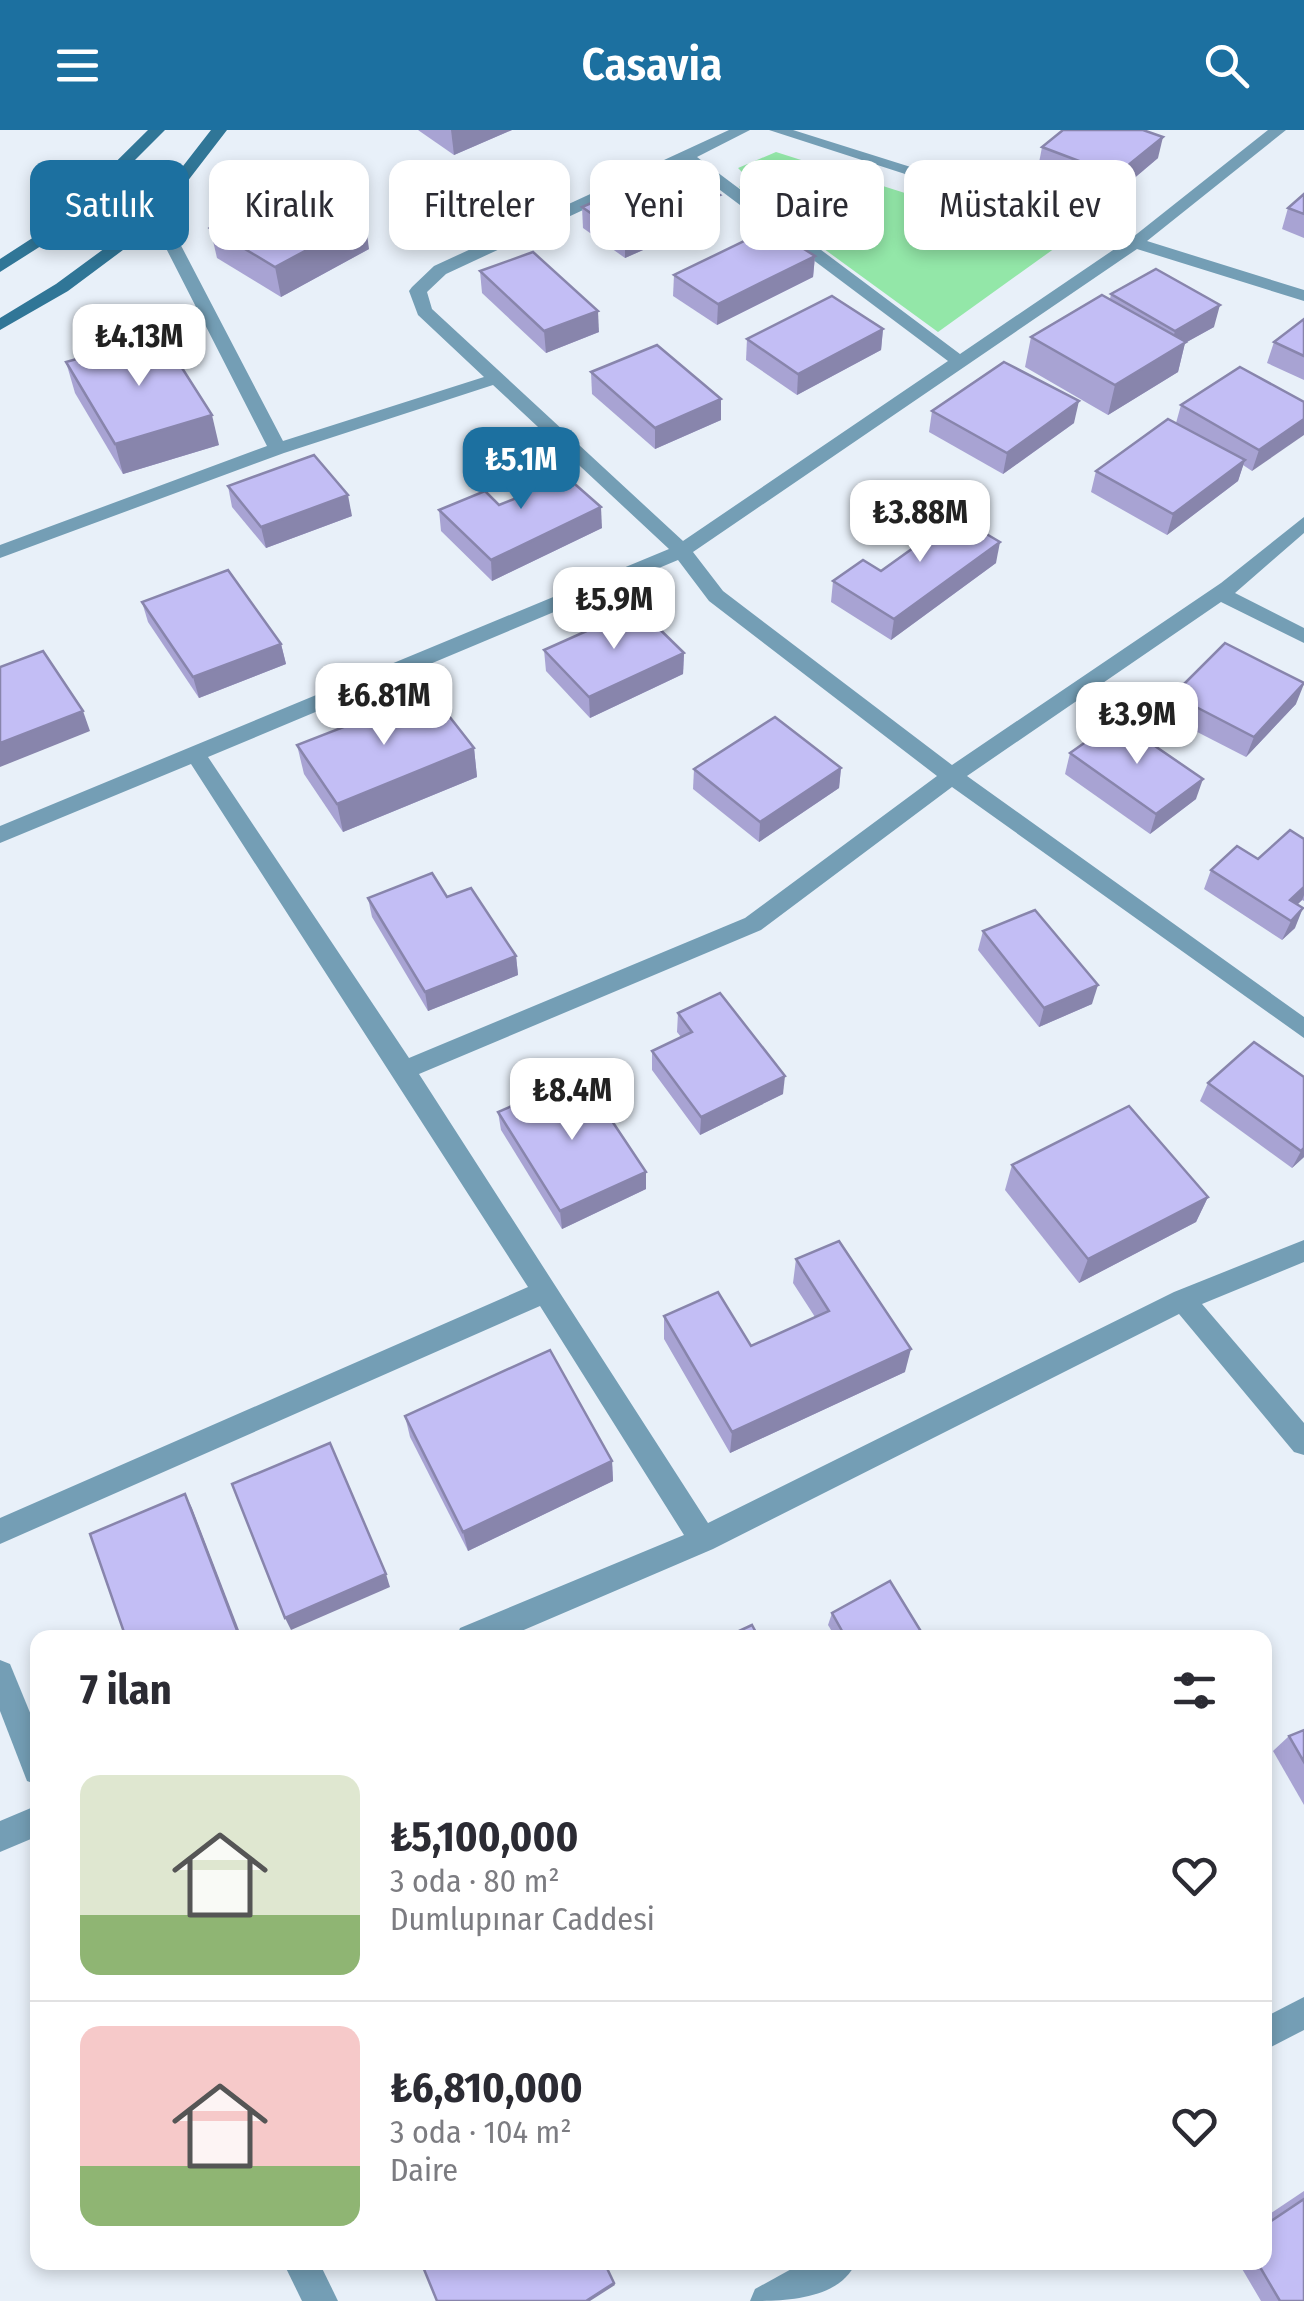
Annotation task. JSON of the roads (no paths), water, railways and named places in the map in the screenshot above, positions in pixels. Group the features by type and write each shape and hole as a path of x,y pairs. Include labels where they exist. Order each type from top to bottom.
{"street":[{"path":"0,267 56,228 157,130"},
{"path":"189,167 218,130"},
{"path":"196,158 230,130"},
{"path":"742,130 440,270 418,290 424,311 682,551 716,596 952,776 1304,1029"},
{"path":"777,130 800,133 904,167"},
{"path":"1136,242 1278,130"},
{"path":"688,158 959,361"},
{"path":"1136,242 1304,296"},
{"path":"0,326 51,296 108,250"},
{"path":"176,250 278,449"},
{"path":"0,835 682,551 1124,250"},
{"path":"0,552 278,449 498,378"},
{"path":"404,1070 753,924 952,776 1220,593 1304,523"},
{"path":"1220,593 1304,636"},
{"path":"197,756 404,1070 703,1540"},
{"path":"489,1630 703,1540 1182,1300 1304,1251"},
{"path":"0,1531 545,1292"},
{"path":"1182,1300 1304,1443"},
{"path":"0,1674 30,1750"},
{"path":"0,1837 30,1824"},
{"path":"1272,2030 1304,2013"},
{"path":"304,2270 321,2301"},
{"path":"767,2301 823,2270"}]}
